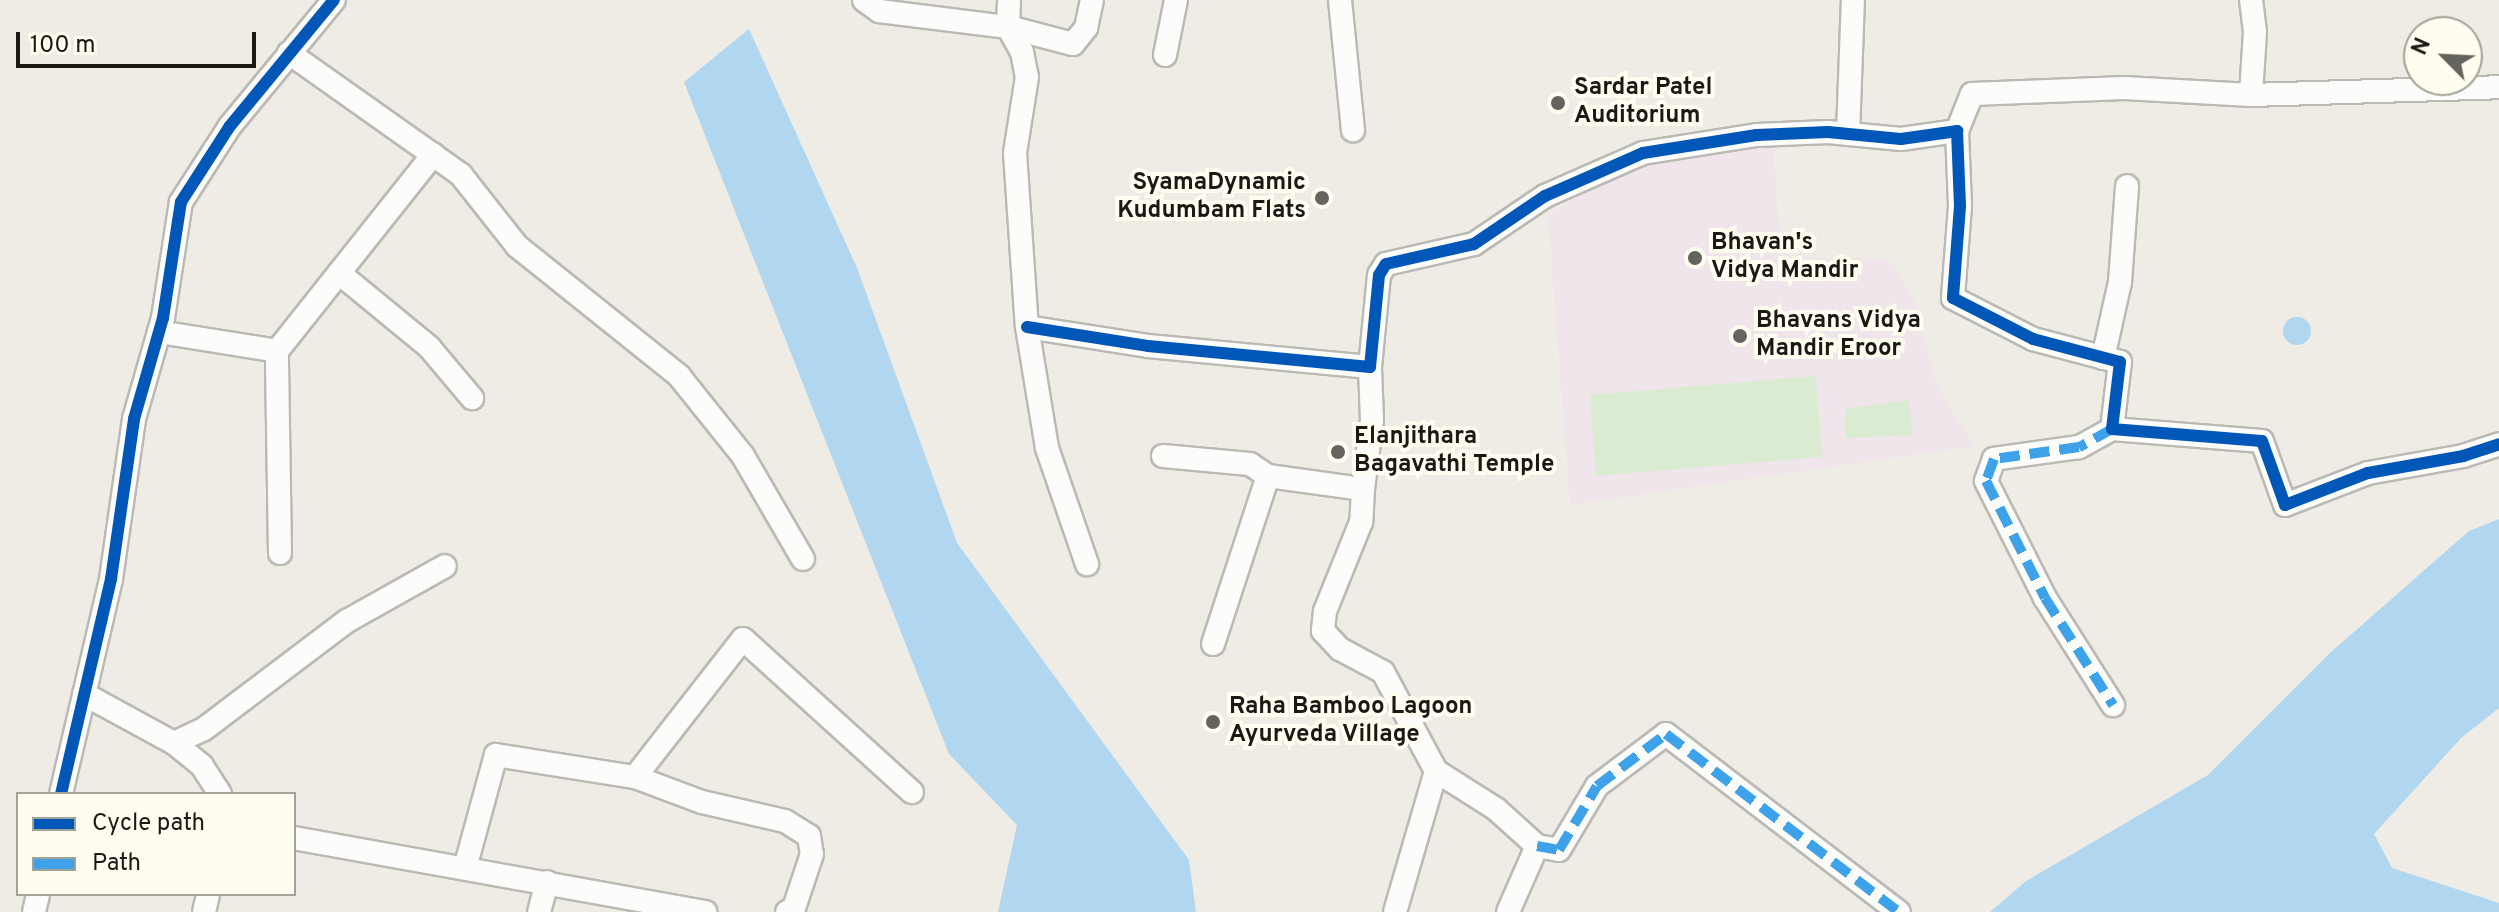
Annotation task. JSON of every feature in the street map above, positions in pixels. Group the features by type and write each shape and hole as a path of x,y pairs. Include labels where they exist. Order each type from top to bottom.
{"street":[{"path":"61,792 111,579 134,419 159,332 181,202 230,126 334,0"},
{"path":"864,0 879,11 1008,27 1073,44 1086,28 1092,0"},
{"path":"1009,0 1008,27 1022,52 1027,77 1015,153 1027,327 1047,448 1087,564"},
{"path":"1165,55 1176,0"},
{"path":"1340,0 1353,130"},
{"path":"1848,134 1853,0"},
{"path":"2251,0 2251,95"},
{"path":"289,53 461,175 517,246 679,376 743,456 803,559"},
{"path":"2112,429 2120,362 2033,339 1953,298 1960,206 1957,131 1972,94 2124,88 2251,95 2499,87"},
{"path":"1899,912 1666,734 1597,786 1559,850 1537,846 1496,809 1436,771 1383,672 1340,649 1323,631 1325,611 1361,522 1372,420 1370,367 1379,275 1386,264 1474,244 1545,196 1643,153 1757,135 1848,134 1901,139 1957,131"},
{"path":"280,553 277,351 433,155"},
{"path":"2103,358 2120,282 2127,186"},
{"path":"339,273 429,347 472,398"},
{"path":"1027,327 1148,346 1370,367"},
{"path":"159,332 277,351"},
{"path":"2113,705 2045,598 1986,481 1994,459 2079,447 2112,429 2262,441 2285,505 2368,473 2463,456 2499,444"},
{"path":"1163,456 1250,464 1268,476 1363,489"},
{"path":"1213,644 1268,476"},
{"path":"174,743 204,729 347,621 445,566"},
{"path":"635,777 743,639 912,792"},
{"path":"84,694 174,743 202,766 219,792"},
{"path":"465,868 496,755 635,777 702,802 785,821 809,836 812,854 794,908 787,912"},
{"path":"1395,912 1436,771"},
{"path":"296,838 705,912"},
{"path":"1508,912 1537,846"},
{"path":"539,912 547,882"}],"shaded area":[{"name":"Bhavans Vidya Mandir Eroor","path":"1773,145 1781,256 1889,259 1915,302 1936,384 1974,446 1570,505 1548,215 1633,162 1720,147"}],"green space":[{"path":"1816,376 1822,457 1596,476 1590,395"},
{"path":"1908,400 1913,435 1845,438 1845,409"}],"water":[{"path":"749,29 857,268 957,543 1189,860 1196,912 998,912 1017,825 949,754 684,82"},
{"path":"2297,317 2307,321 2311,331 2307,341 2297,345 2287,341 2283,331 2287,321"},
{"path":"2499,519 2499,708 2461,738 2374,834 2392,868 2499,903 2499,912 1990,912 2026,881 2208,775 2330,653 2469,531"}],"marked path":[{"path":"2112,429 2079,447 1994,459 1986,481 2045,598 2113,705"},
{"path":"1537,846 1559,850 1597,786 1666,734 1899,912"}],"cycle path":[{"path":"61,792 111,579 134,419 163,318 181,202 230,126 334,0"},
{"path":"1027,327 1148,346 1370,367 1379,275 1386,264 1474,244 1545,196 1643,153 1757,135 1828,132 1901,139 1957,131 1960,206 1953,298 2033,339 2120,362 2112,429 2262,441 2285,505 2368,473 2463,456 2499,444"}],"place":[{"name":"Sardar Patel Auditorium","path":"1558,103"},
{"name":"SyamaDynamic Kudumbam Flats","path":"1322,198"},
{"name":"Bhavan's Vidya Mandir","path":"1695,258"},
{"name":"Bhavans Vidya Mandir Eroor","path":"1740,336"},
{"name":"Elanjithara Bagavathi Temple","path":"1338,452"},
{"name":"Raha Bamboo Lagoon Ayurveda Village","path":"1213,722"}]}
